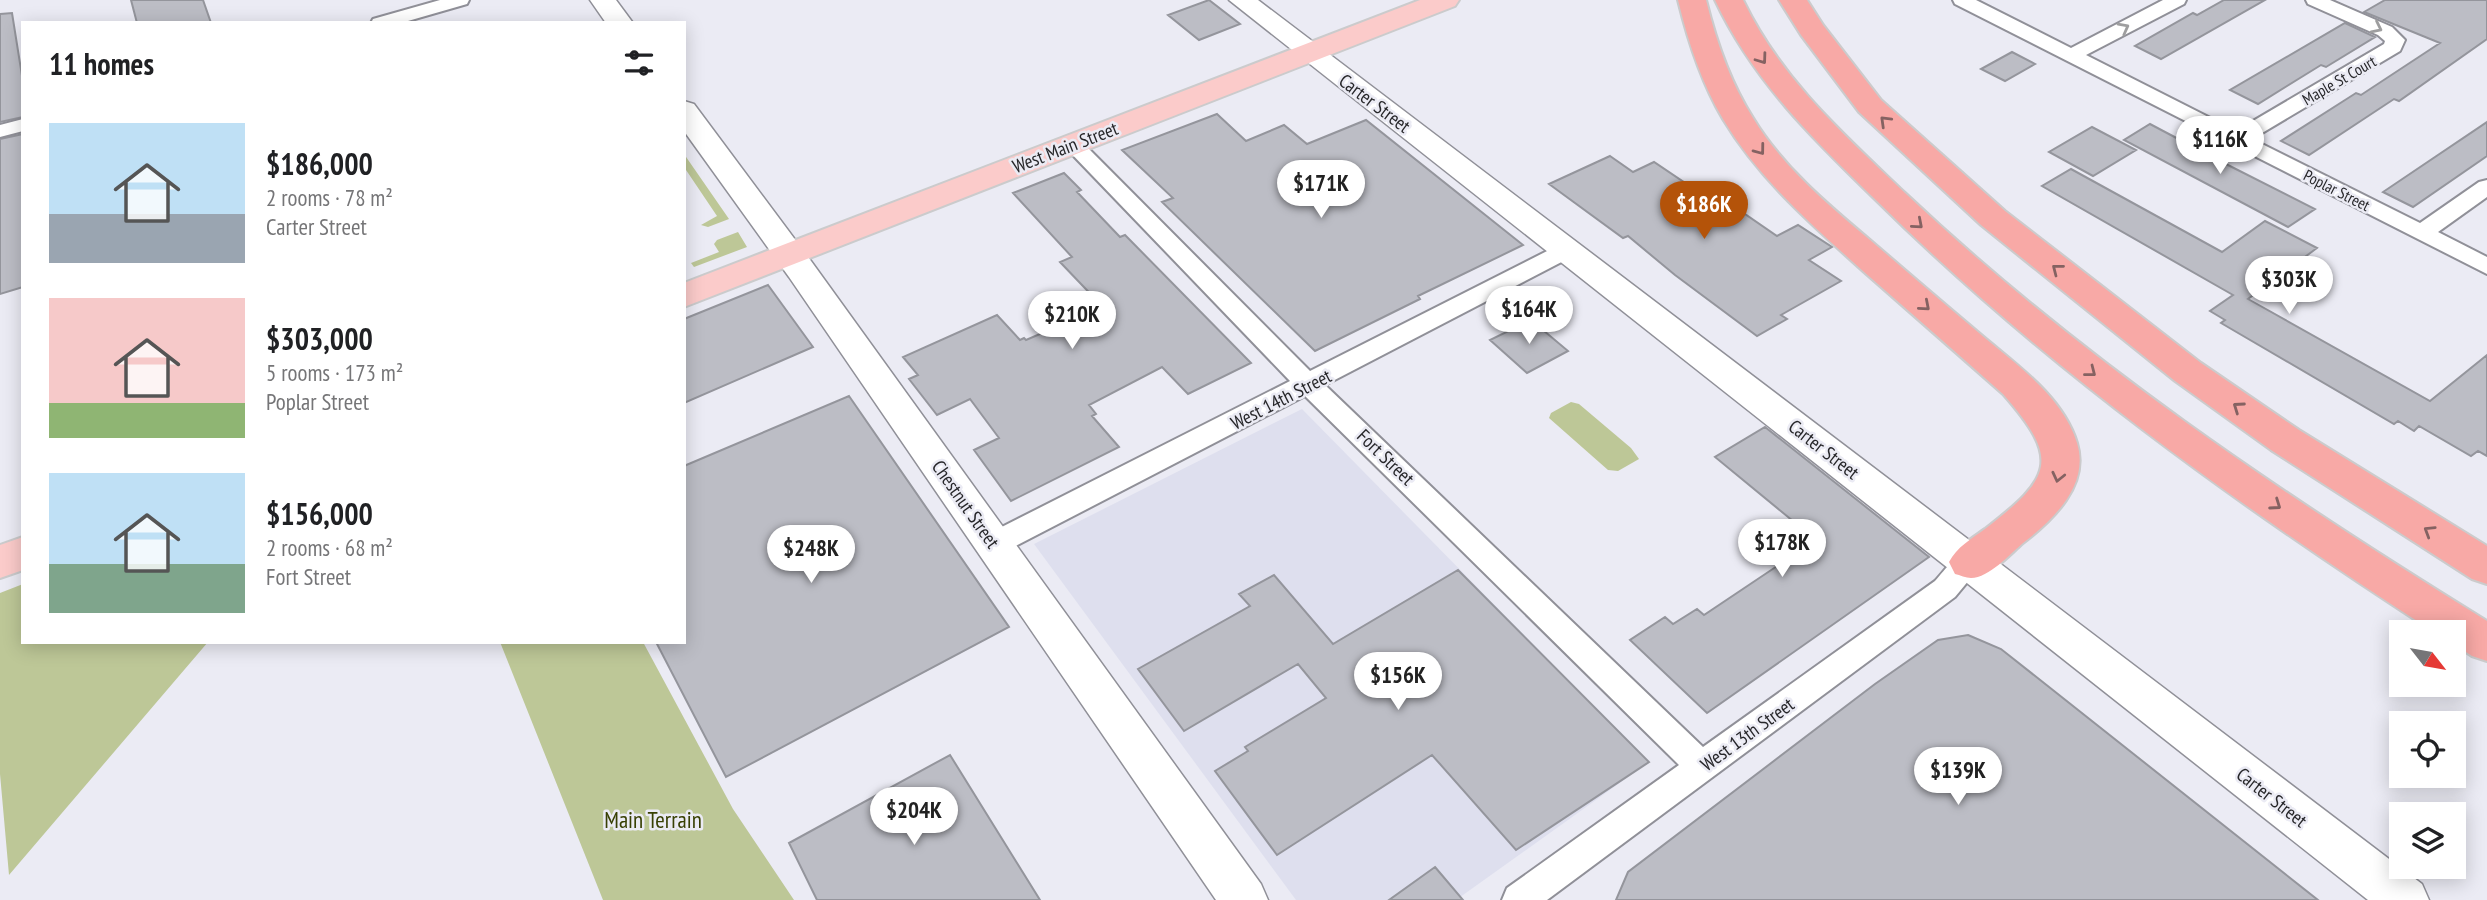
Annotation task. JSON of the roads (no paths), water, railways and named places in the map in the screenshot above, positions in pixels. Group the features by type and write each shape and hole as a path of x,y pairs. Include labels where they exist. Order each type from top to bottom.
{"highway":[{"path":"1692,0 1702,41 1714,72 1739,121 1776,172 1822,217 2016,385 2043,414 2052,429 2061,461 2056,487 2038,509 1970,562"},
{"path":"1728,0 1760,57 1804,108 1905,213 2025,318 2179,437 2378,574 2487,643"},
{"path":"1793,0 1811,29 1870,106 1993,218 2188,372 2264,425 2487,567"}],"main road":[{"name":"West Main Street","path":"686,295 1445,0"},
{"path":"0,562 21,554"}],"street":[{"path":"387,21 460,0"},
{"path":"603,0 619,21"},
{"name":"Carter Street","path":"1242,0 2405,900"},
{"name":"Poplar Street","path":"1962,0 2487,266"},
{"path":"2072,55 2177,0"},
{"name":"Maple St Court","path":"2236,139 2393,47 2395,40 2385,31 2315,0"},
{"name":"Chestnut Street","path":"686,113 790,254 1244,900"},
{"path":"0,131 21,126"},
{"name":"Fort Street","path":"1073,144 1309,385 1702,767"},
{"path":"2421,233 2487,187"},
{"name":"West 14th Street","path":"994,544 1309,385 1567,250"},
{"name":"West 13th Street","path":"1519,900 1945,589 1970,562"}],"park label":[{"name":"Main Terrain","path":"653,820"}]}
